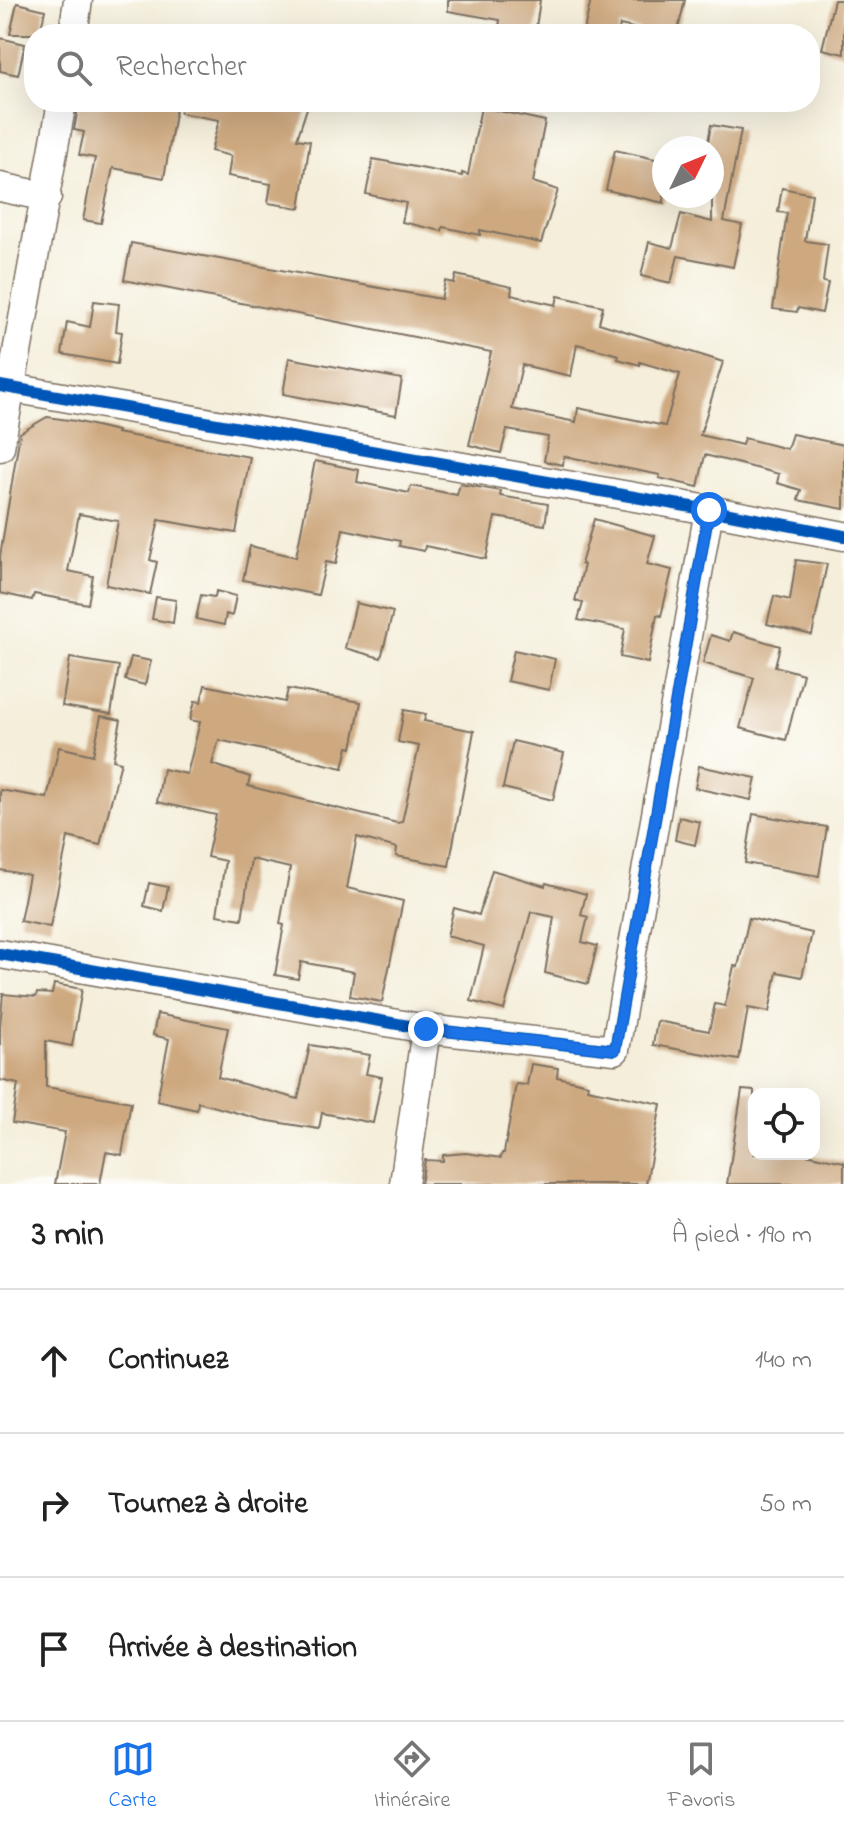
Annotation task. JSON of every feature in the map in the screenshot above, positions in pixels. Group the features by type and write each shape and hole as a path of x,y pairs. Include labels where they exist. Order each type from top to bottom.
{"street":[{"path":"74,24 75,1"},
{"path":"0,447 6,387 47,197 60,112"},
{"path":"0,187 47,197"},
{"path":"6,387 844,536"},
{"path":"0,954 426,1029 615,1050 709,510"},
{"path":"404,1184 426,1029"}],"building":[{"path":"448,0 540,0 536,24 499,24 500,20 448,11"},
{"path":"591,0 685,0 679,24 585,24"},
{"path":"834,0 844,0 844,54 822,49"},
{"path":"17,3 45,10 42,24 24,24 24,34 10,34"},
{"path":"0,38 24,44 18,75 0,71"},
{"path":"77,112 175,112 164,178 113,168 101,223 83,220 95,158 79,155 84,132 74,130"},
{"path":"306,112 297,139 310,141 300,208 268,203 271,184 228,176 231,156 211,151 219,120 180,113"},
{"path":"480,112 504,112 545,121 533,182 558,190 541,243 480,230 480,235 402,222 406,203 366,194 373,159 468,175"},
{"path":"711,125 741,130 724,221 742,225 733,267 678,256 671,283 641,276 649,242 672,248 681,214 712,222 712,208 724,208 724,136 709,136"},
{"path":"615,150 652,158 652,200 606,190"},
{"path":"782,188 812,194 805,241 828,244 823,282 828,283 822,313 798,308 797,312 773,309 787,213 778,212"},
{"path":"131,243 441,299 445,281 454,283 456,275 512,287 511,295 556,305 558,296 603,306 599,323 723,362 700,435 742,445 744,438 787,449 792,434 844,445 844,509 798,500 801,490 777,483 779,474 705,455 698,487 659,478 660,475 564,456 563,465 544,461 548,437 507,430 501,453 469,445 491,352 124,280","holes":["577,344 619,355 618,359 680,374 665,426 578,408 576,422 512,409 522,365 571,376"]},
{"path":"94,301 119,304 116,331 122,332 117,364 62,354 67,322 90,327"},
{"path":"289,358 402,379 396,415 283,394"},
{"path":"47,417 250,457 236,533 159,520 150,560 157,562 150,594 106,585 118,521 79,514 68,571 93,576 88,604 34,594 32,600 0,593 0,556 20,433"},
{"path":"315,461 359,470 357,482 409,493 411,486 457,495 460,484 501,491 500,496 548,504 545,525 495,517 486,559 425,546 424,551 399,546 400,541 343,529 336,564 326,562 318,595 243,580 250,546 296,557"},
{"path":"594,519 655,536 647,564 672,570 661,616 657,615 648,663 620,657 625,629 578,620 583,603 575,601 584,565 581,564"},
{"path":"796,560 827,564 812,635 767,624 774,596 790,600"},
{"path":"216,591 236,596 232,616 226,614 224,625 196,619 201,595 215,597"},
{"path":"156,597 176,600 173,623 152,619"},
{"path":"356,603 393,612 381,658 345,648"},
{"path":"733,632 780,646 775,666 803,674 786,740 740,728 754,678 703,663 711,635 730,641"},
{"path":"514,650 555,659 549,690 507,681"},
{"path":"131,657 151,661 145,685 125,680"},
{"path":"70,658 119,666 111,714 62,706"},
{"path":"205,685 285,702 288,689 361,702 352,748 348,747 343,768 219,740 212,764 250,777 248,786 397,823 402,822 419,746 398,742 404,710 426,714 424,721 474,731 449,866 396,856 397,848 357,837 347,888 403,901 382,1002 350,996 354,972 301,962 298,979 275,975 290,868 251,859 242,919 217,915 225,861 207,857 216,815 157,802 163,769 187,774 200,722 190,720 195,701 201,702"},
{"path":"101,716 121,720 113,760 121,762 100,845 68,837 50,927 20,921 29,875 0,870 0,790 47,798 59,747 93,755"},
{"path":"513,741 564,753 553,800 503,788"},
{"path":"699,766 756,778 751,800 695,788"},
{"path":"753,814 827,827 819,876 745,863"},
{"path":"679,817 700,822 695,845 675,840"},
{"path":"492,870 586,894 581,915 588,917 582,942 597,946 588,984 545,973 554,917 531,912 504,1010 471,1001 484,946 447,936 454,908 479,915"},
{"path":"149,883 168,887 163,911 144,906"},
{"path":"749,918 812,933 802,977 777,972 769,1012 748,1008 739,1060 653,1045 657,1021 709,1031 715,1004 725,1006"},
{"path":"54,984 82,989 72,1046 46,1041 46,1087 131,1102 122,1155 106,1152 100,1184 55,1184 65,1132 12,1123 18,1084 0,1080 3,994 36,997 37,993 52,994"},
{"path":"157,1014 228,1028 218,1077 298,1099 310,1045 370,1055 366,1074 382,1077 373,1123 322,1113 319,1129 263,1120 198,1102 197,1110 157,1101 169,1039 153,1035"},
{"path":"531,1064 558,1068 557,1077 588,1084 587,1089 661,1104 646,1184 421,1184 425,1160 443,1161 443,1155 466,1153 501,1158 516,1084 527,1085"},
{"path":"742,1090 748,1090 748,1160 820,1160 820,1157 844,1162 844,1184 727,1184"}],"cycle path":[{"path":"0,386 844,536"},
{"path":"0,954 426,1029 615,1050 709,510"}],"route":[{"path":"426,1029 615,1050 709,510"}]}
